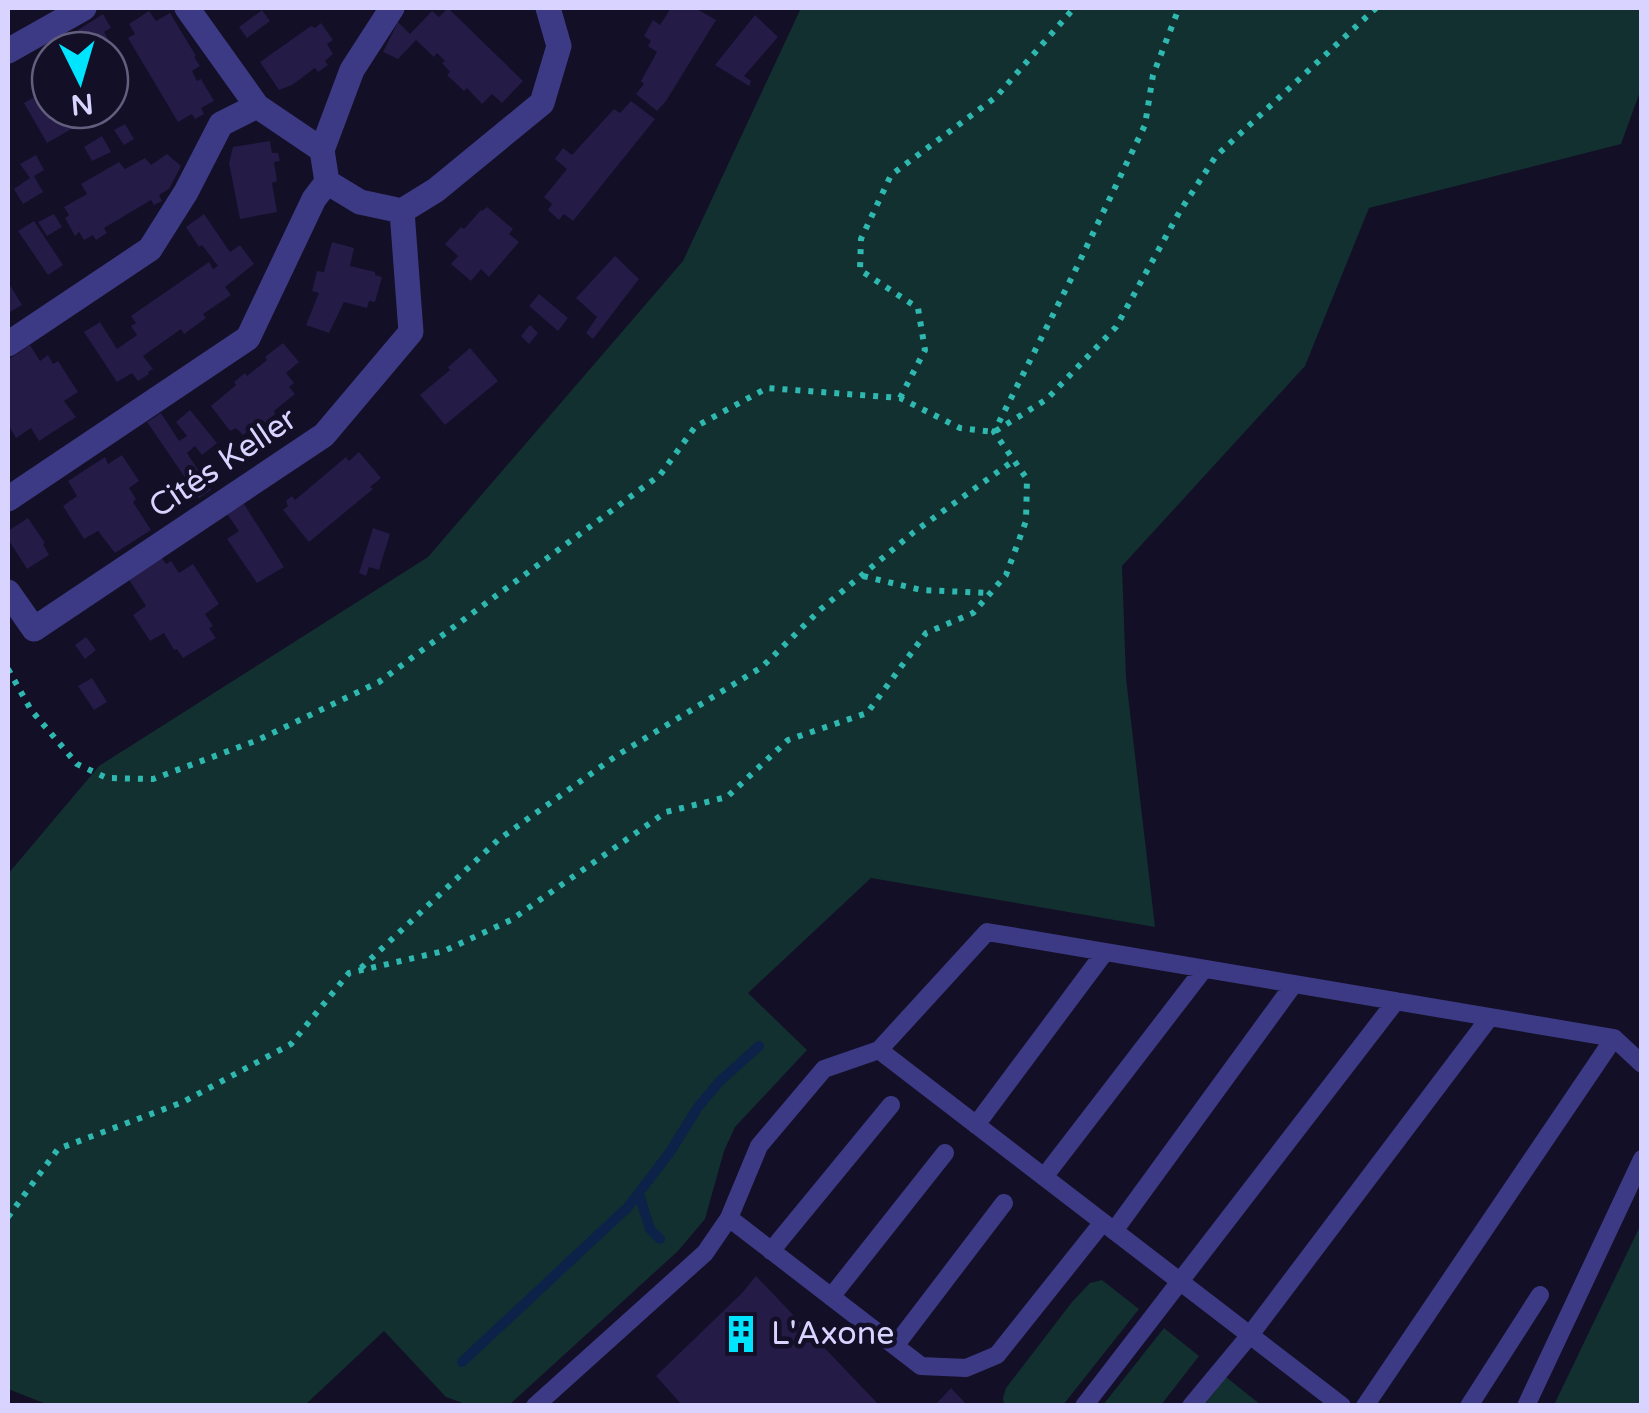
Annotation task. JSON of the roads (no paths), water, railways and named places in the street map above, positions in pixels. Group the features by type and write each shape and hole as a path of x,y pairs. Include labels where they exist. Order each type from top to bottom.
{"street":[{"path":"8,50 84,8"},
{"path":"187,8 257,106 322,150"},
{"path":"8,500 248,338 314,199 327,182 322,150 352,70 392,8"},
{"path":"327,182 360,202 402,212 436,190 542,103 559,46 548,8"},
{"path":"8,344 150,250 222,124 257,106"},
{"name":"Cités Keller","path":"8,592 34,628 324,435 411,332 402,212"}],"lane":[{"path":"535,1406 705,1253 729,1218 759,1146 824,1069 878,1050 987,932 1614,1038 1642,1064"},
{"path":"976,1125 1105,952"},
{"path":"1044,1177 1204,969"},
{"path":"729,1218 921,1366 966,1368 997,1355 1109,1226 1294,984"},
{"path":"1084,1406 1396,1001"},
{"path":"1190,1406 1250,1335 1490,1017"},
{"path":"1365,1406 1614,1038"},
{"path":"878,1050 1342,1406"},
{"path":"772,1251 891,1105"},
{"path":"832,1297 945,1153"},
{"path":"1526,1406 1642,1159"},
{"path":"895,1346 1004,1203"},
{"path":"1469,1406 1540,1296"}],"waterway":[{"path":"462,1362 628,1207 698,1107 759,1046"},
{"path":"639,1194 650,1229 660,1239"}],"place":[{"name":"L'Axone","path":"741,1334"}]}
